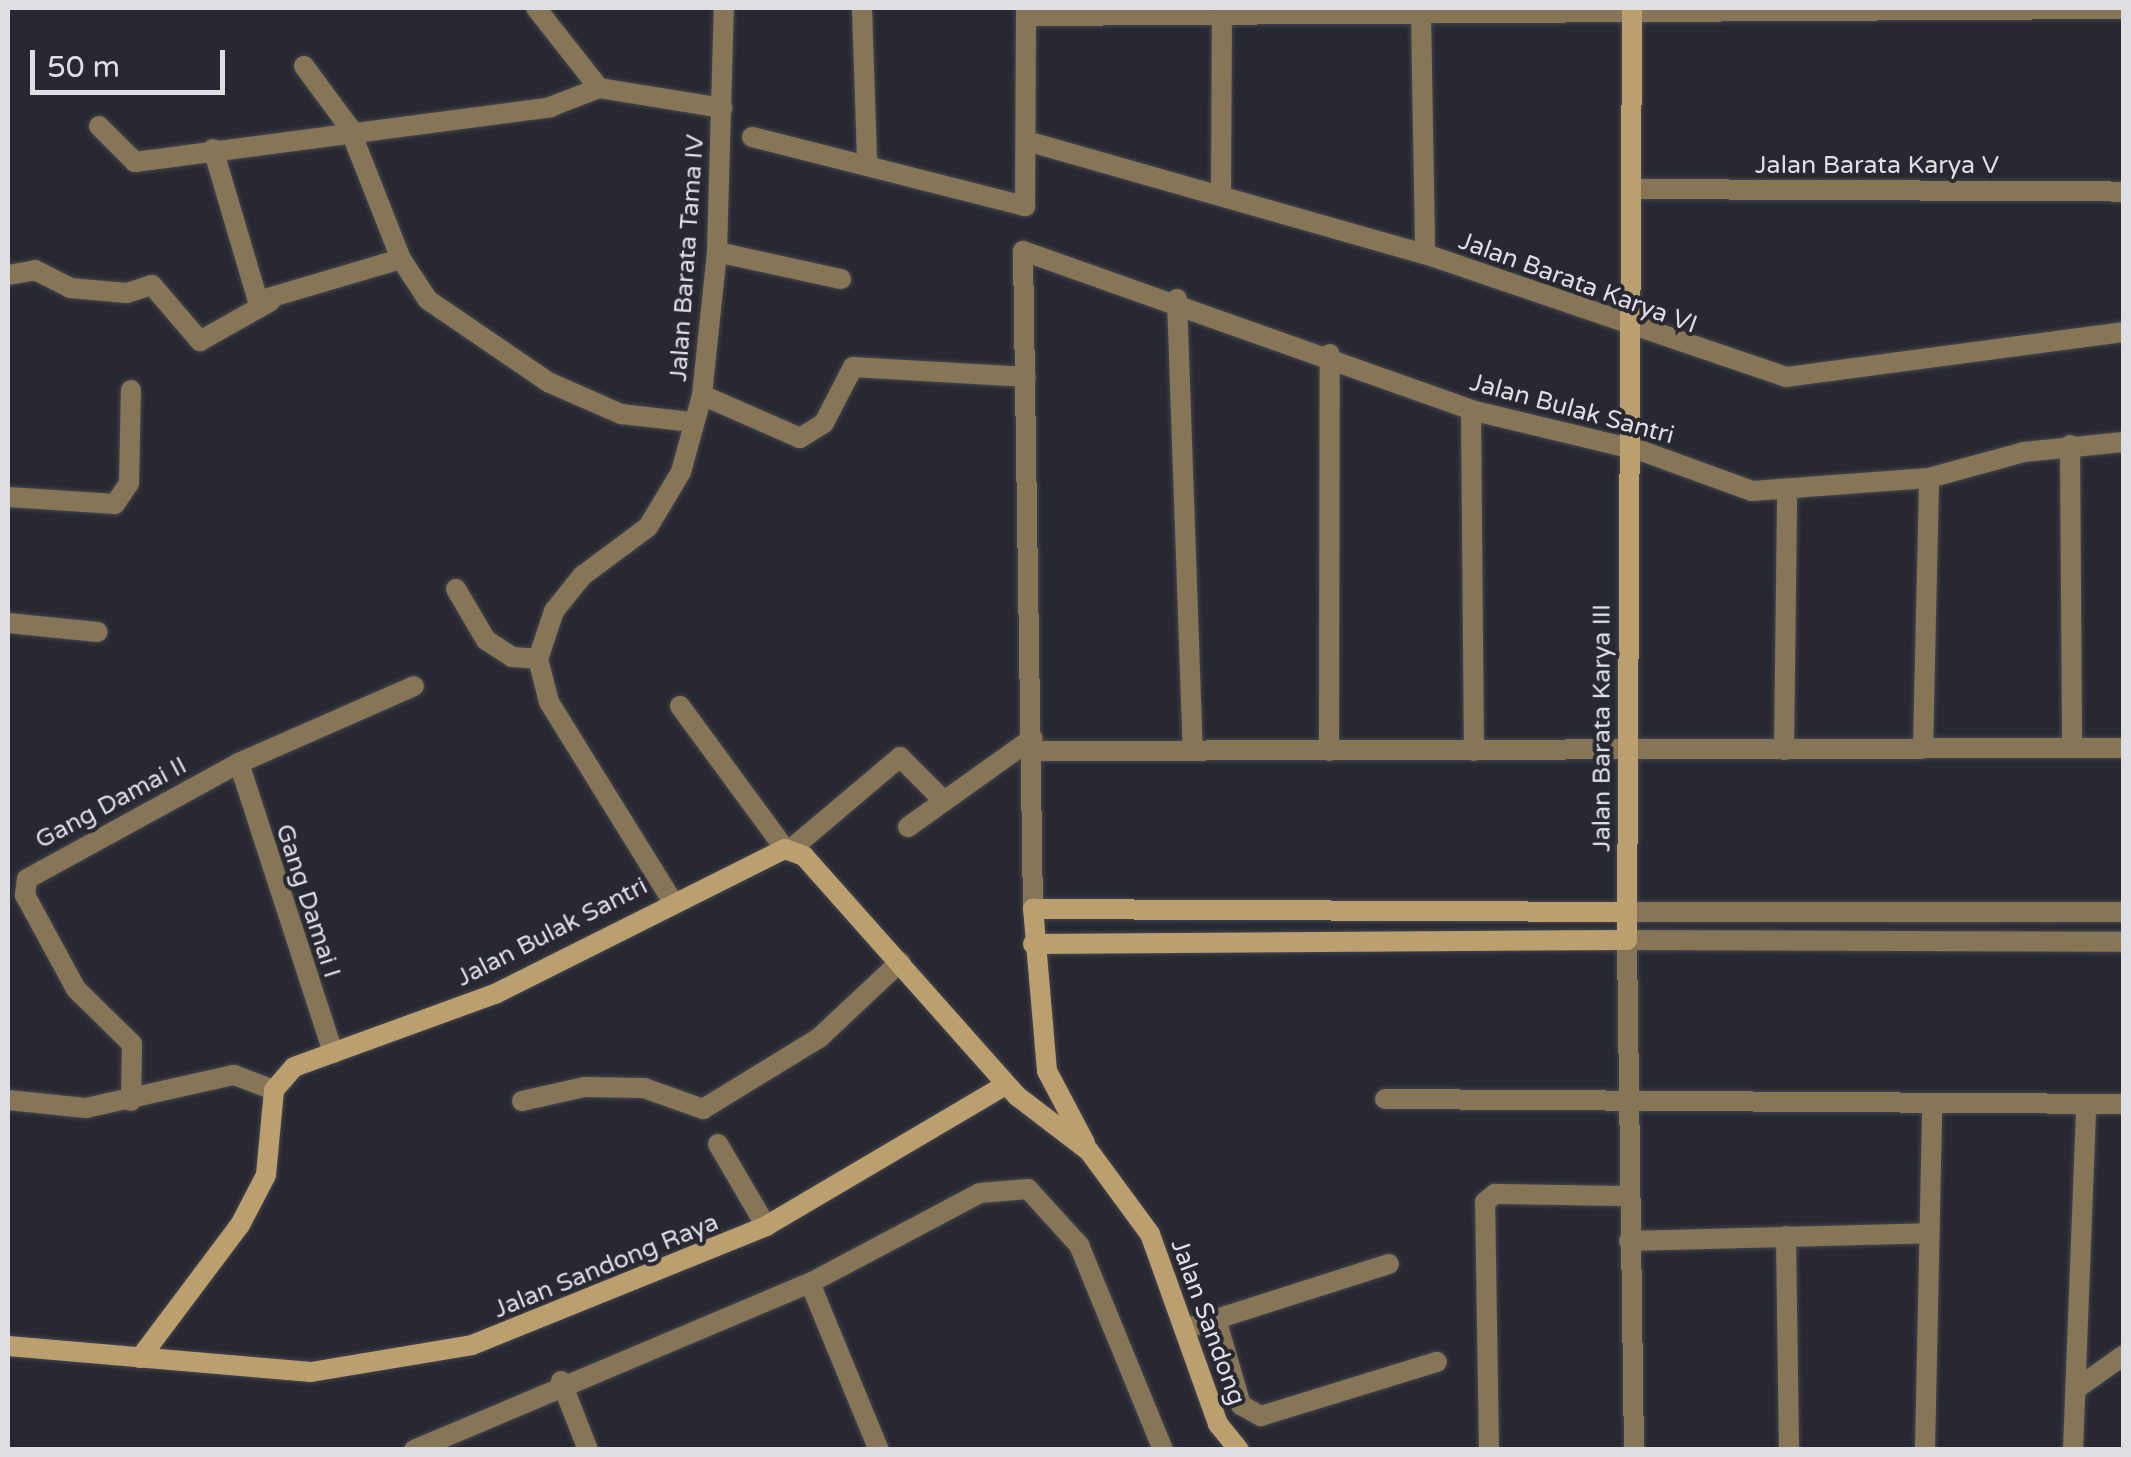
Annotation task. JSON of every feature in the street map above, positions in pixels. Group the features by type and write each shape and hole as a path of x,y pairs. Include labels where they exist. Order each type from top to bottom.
{"street":[{"path":"536,8 598,88"},
{"name":"Jalan Barata Tama IV","path":"538,659 554,611 582,576 648,527 681,472 691,422 702,395 717,252 724,8"},
{"path":"862,8 866,161"},
{"path":"752,136 866,161 1025,206 1026,12 2124,10"},
{"name":"Jalan Barata Karya III","path":"1632,11 1626,750 1627,1196 1634,1450"},
{"path":"1222,14 1222,193"},
{"path":"1421,14 1425,254"},
{"path":"304,66 349,128 401,259 428,300 548,382 621,414 691,422"},
{"path":"100,126 136,162 349,128 550,107 598,88 722,108"},
{"name":"Jalan Barata Karya VI","path":"1027,142 1222,193 1425,254 1786,377 2124,332"},
{"path":"213,149 252,292 271,302"},
{"name":"Jalan Barata Karya V","path":"1631,188 2124,192"},
{"name":"Jalan Bulak Santri","path":"1026,377 1023,251 1177,299 1472,410 1628,448 1752,491 1787,493 1929,478 2070,446 2124,442"},
{"path":"717,252 840,279"},
{"path":"8,275 35,270 70,288 127,293 152,285 200,342 271,302 401,259"},
{"path":"1177,299 1193,748"},
{"path":"1328,751 1330,354"},
{"path":"702,395 800,438 824,423 853,367 1026,377 1033,944 1047,1071 1089,1151"},
{"path":"8,497 114,504 129,483 132,390"},
{"path":"1472,410 1474,751"},
{"path":"2070,446 2072,748"},
{"path":"1923,748 1929,478"},
{"path":"1784,750 1787,493"},
{"path":"456,589 486,640 512,658 538,659 549,702 586,768 671,899"},
{"path":"8,623 98,632"},
{"path":"239,763 414,686"},
{"path":"680,706 787,849 900,962 1005,1085"},
{"path":"908,827 1032,745 1328,751 2124,748"},
{"path":"787,849 900,757 944,801"},
{"name":"Gang Damai I","path":"239,763 333,1053"},
{"name":"Gang Damai II","path":"132,1101 132,1044 76,989 25,894 27,879 239,763"},
{"name":"Jalan Bulak Santri","path":"274,1090 294,1067 495,994 671,899 787,849"},
{"path":"1033,909 2124,912"},
{"path":"1033,944 2124,942"},
{"path":"522,1101 584,1087 644,1088 703,1108 819,1038 900,962"},
{"path":"8,1100 86,1108 132,1101 234,1075 274,1090 266,1176 140,1358"},
{"name":"Jalan Sandong","path":"1005,1085 1089,1151 1150,1234 1218,1424 1238,1450"},
{"name":"Jalan Sandong Raya","path":"8,1346 312,1372 391,1362 566,1314 766,1226 1005,1085"},
{"path":"1385,1099 2124,1104"},
{"path":"1925,1450 1932,1103"},
{"path":"2073,1450 2086,1104"},
{"path":"718,1144 766,1226"},
{"path":"414,1450 561,1381 810,1283 980,1192 1028,1190 1079,1245 1163,1450"},
{"path":"1489,1450 1485,1202 1496,1194 1627,1196"},
{"path":"1629,1240 1929,1233"},
{"path":"1786,1236 1789,1450"},
{"path":"1185,1330 1389,1264"},
{"path":"810,1283 879,1450"},
{"path":"1216,1319 1240,1405 1261,1416 1438,1362"},
{"path":"2076,1389 2124,1355"},
{"path":"561,1381 588,1450"}]}
